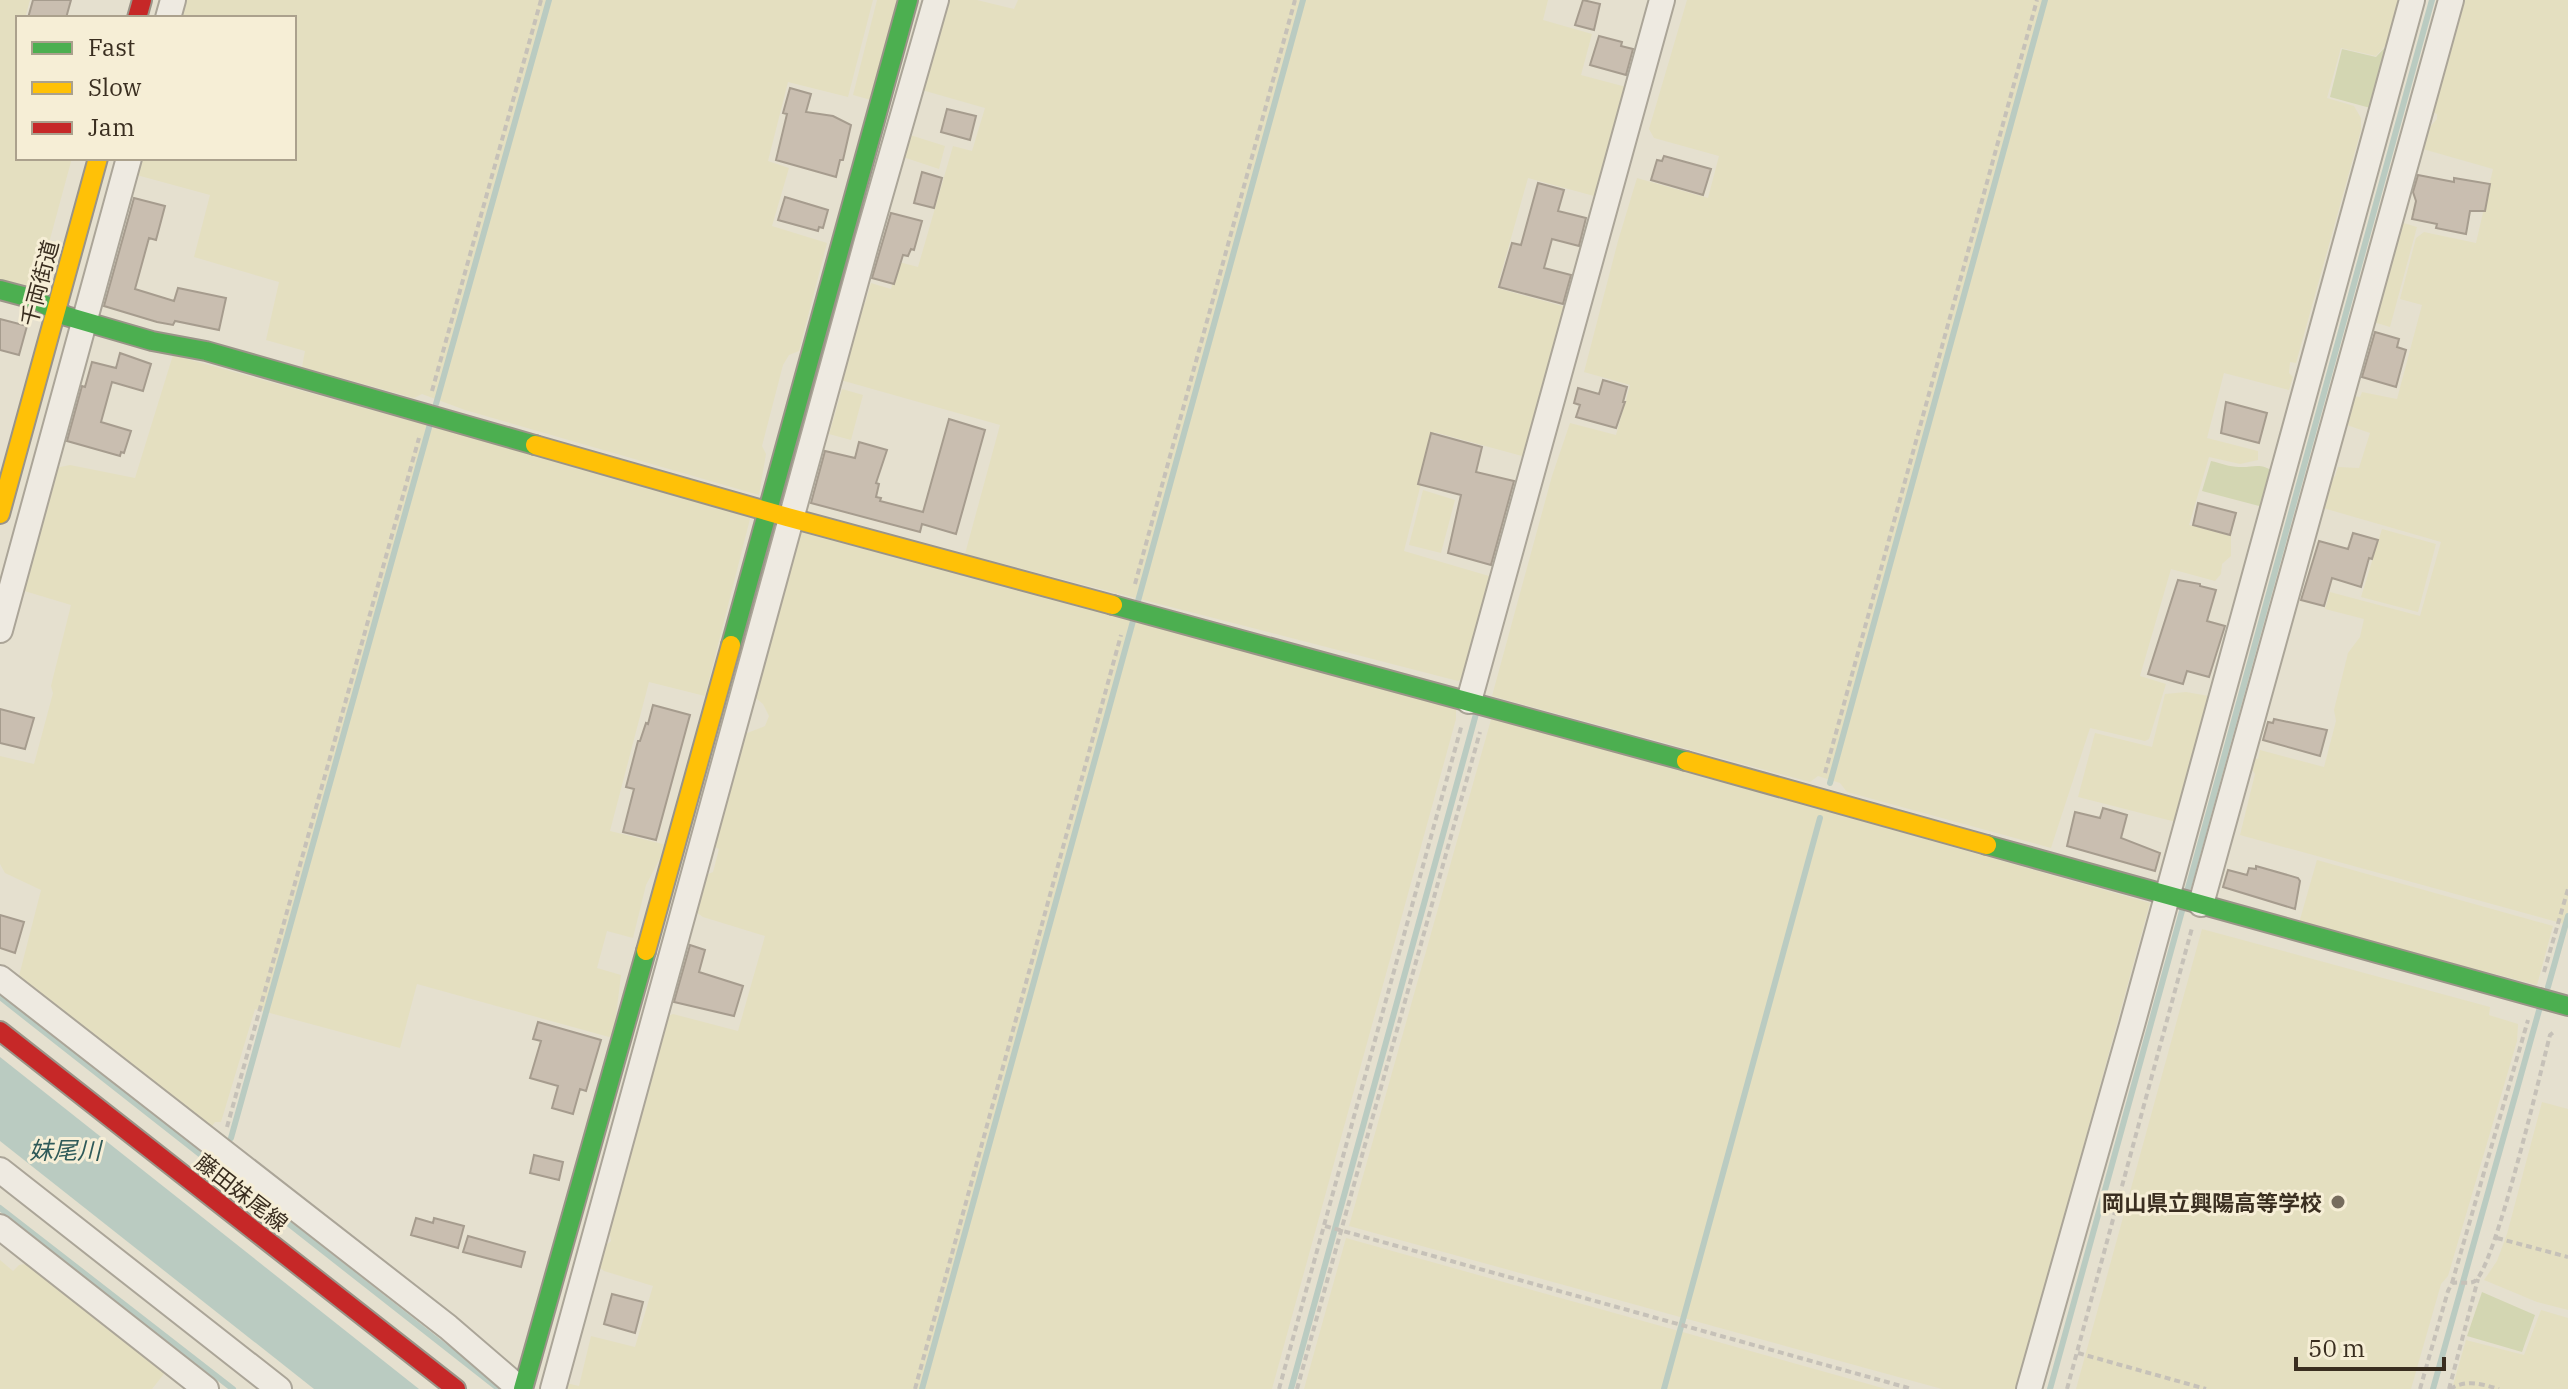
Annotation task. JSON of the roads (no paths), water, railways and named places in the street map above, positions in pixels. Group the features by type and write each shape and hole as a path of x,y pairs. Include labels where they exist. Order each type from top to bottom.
{"street":[{"path":"553,1389 780,515 908,0"},
{"path":"0,978 448,1327 522,1389 936,0"},
{"path":"1477,704 1662,0"},
{"path":"2186,904 2412,0"},
{"path":"2029,1389 2132,1025 2186,904 2451,0"},
{"name":"千両街道","path":"0,514 72,317 98,160"},
{"path":"0,630 72,317 128,160"},
{"path":"0,290 34,299 72,317 152,341 206,351 780,515 1477,704 2186,904 2568,1006"},
{"name":"藤田妹尾線","path":"0,1031 456,1389"},
{"path":"0,1170 279,1389"},
{"path":"0,1227 206,1389"}],"water":[{"name":"妹尾川","path":"0,1057 419,1389 314,1389 0,1141"}],"waterway":[{"path":"436,404 549,0"},
{"path":"1138,601 1303,0"},
{"path":"1830,783 2045,0"},
{"path":"2188,888 2432,0"},
{"path":"231,1138 430,424"},
{"path":"922,1389 1133,621"},
{"path":"1291,1389 1476,714"},
{"path":"1664,1389 1820,818"},
{"path":"2050,1389 2182,911"},
{"path":"2548,987 2568,916"},
{"path":"0,997 499,1389"},
{"path":"2433,1389 2540,1007"},
{"path":"0,1208 233,1389"}],"place":[{"name":"岡山県立興陽高等学校","path":"2338,1202"}]}
